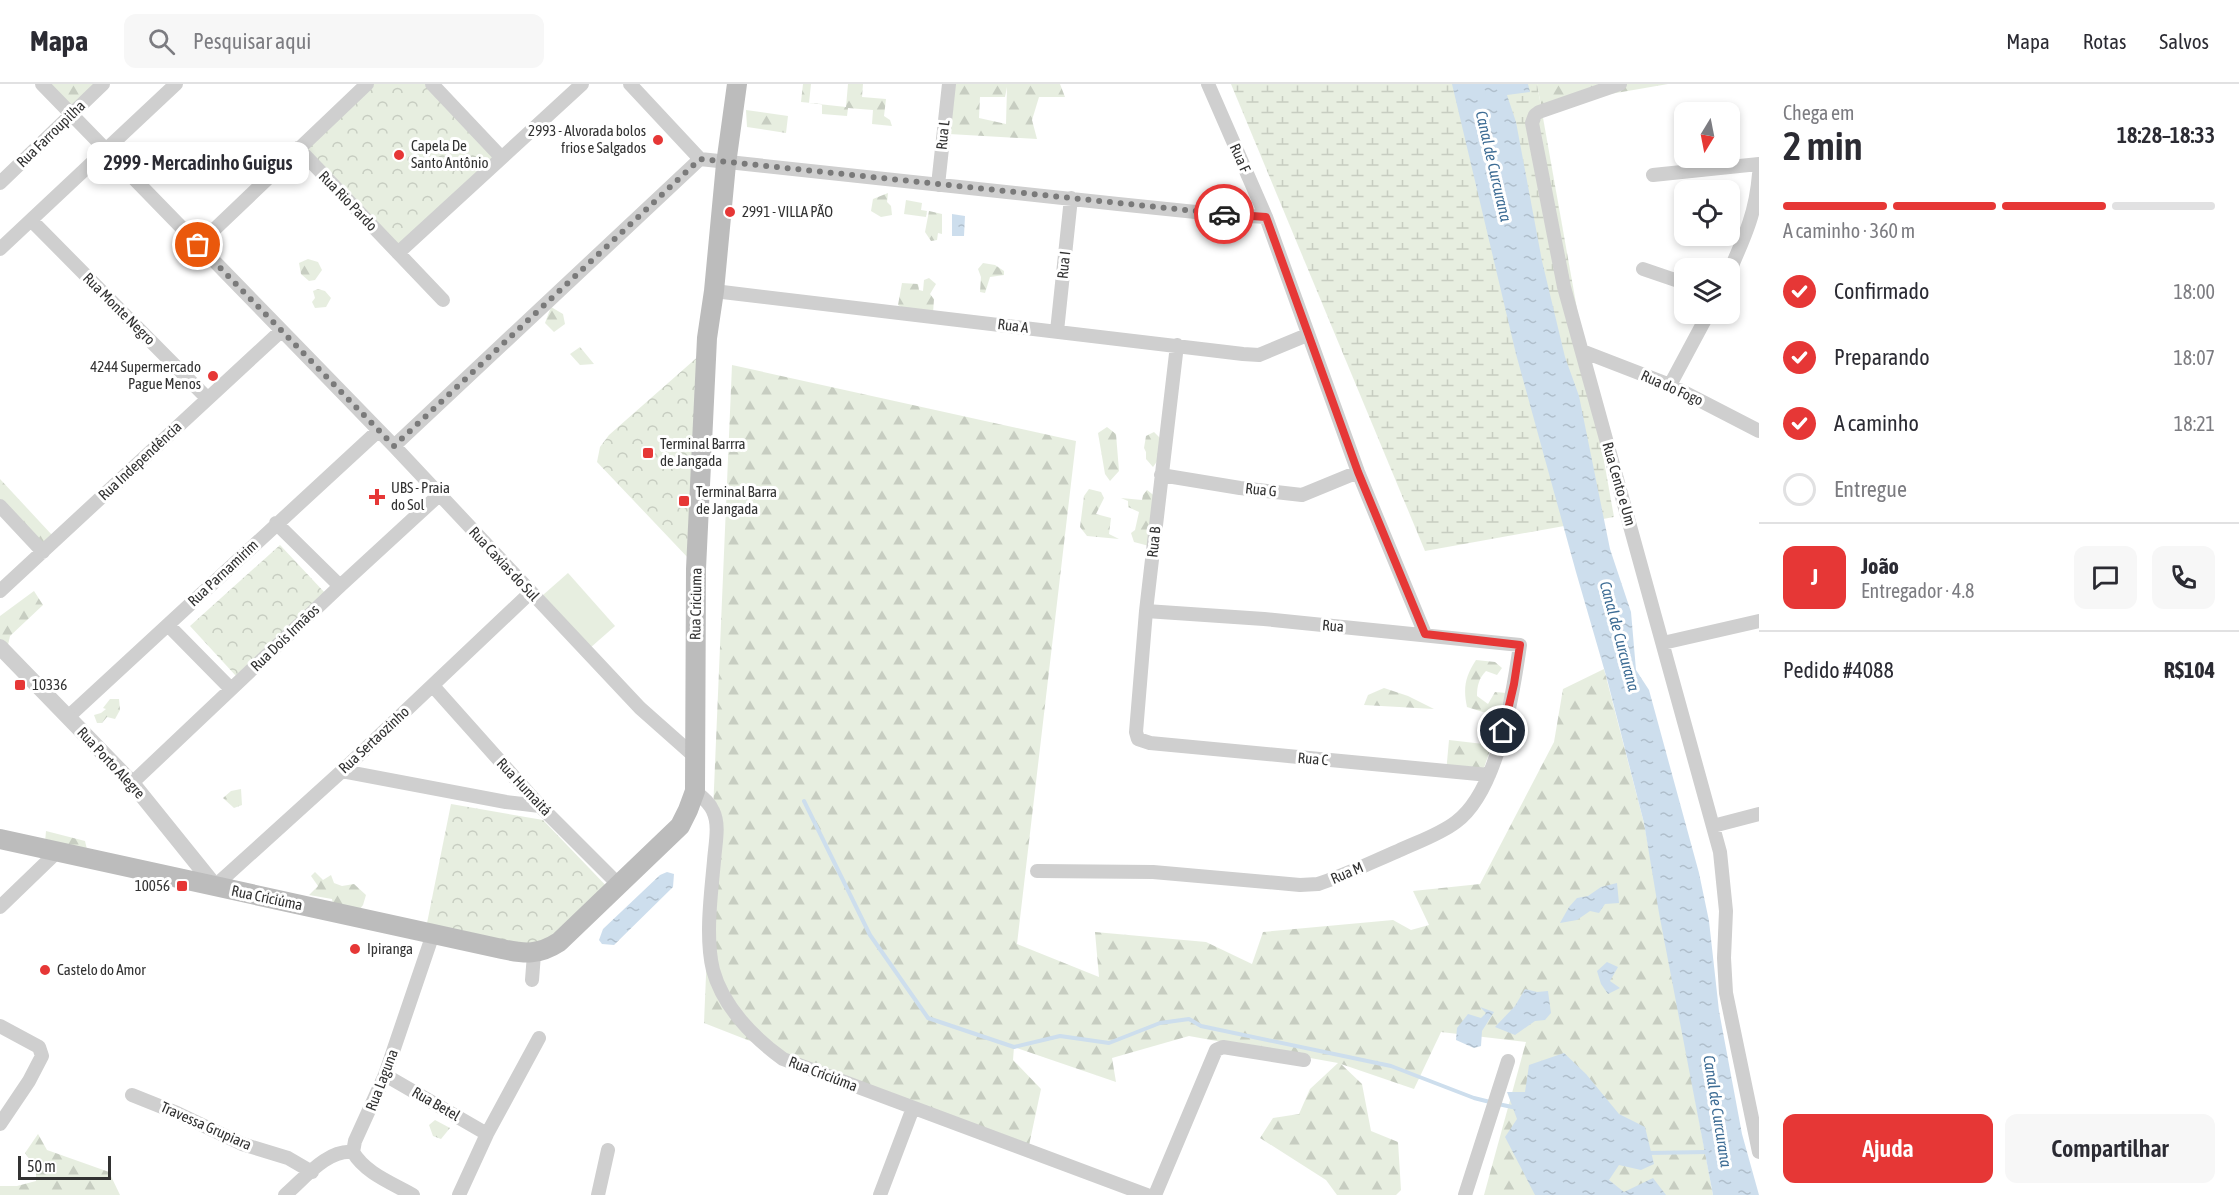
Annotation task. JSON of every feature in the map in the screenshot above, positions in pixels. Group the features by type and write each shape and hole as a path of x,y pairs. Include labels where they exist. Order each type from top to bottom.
{"main road":[{"name":"Rua Criciuma","path":"534,954 547,950 559,942 680,826 695,791 693,755 696,569 707,338 737,84"},
{"name":"Rua Criciúma","path":"0,839 502,950 534,954"}],"street":[{"name":"Rua Caxias do Sul","path":"42,84 394,446 640,708 693,755"},
{"name":"Rua Farroupilha","path":"0,183 103,84"},
{"path":"0,249 176,84"},
{"path":"198,245 367,84"},
{"path":"432,84 501,157"},
{"path":"398,253 582,84"},
{"path":"630,84 700,159 726,164 1215,214 1266,217"},
{"name":"Rua L","path":"938,185 949,84"},
{"name":"Rua F","path":"1208,84 1266,217 1358,472 1425,634"},
{"name":"Rua Cento e Um","path":"1620,84 1535,115 1532,123 1564,286 1720,852 1726,911 1724,958 1726,993 1759,1152"},
{"name":"Rua Rio Pardo","path":"298,148 443,300"},
{"path":"394,446 700,159"},
{"path":"1653,175 1759,164"},
{"path":"1736,258 1750,228 1759,174"},
{"name":"Rua I","path":"1057,331 1071,198"},
{"name":"Rua Monte Negro","path":"31,220 207,398"},
{"path":"1643,269 1674,280"},
{"name":"Rua A","path":"714,291 1259,355 1307,335"},
{"path":"1670,386 1703,324"},
{"name":"Rua Independência","path":"0,591 281,331"},
{"name":"Rua B","path":"1138,739 1136,732 1146,610 1177,345"},
{"name":"Rua do Fogo","path":"1582,351 1670,386 1759,430"},
{"name":"Rua Parnamirim","path":"68,717 378,431"},
{"name":"Rua G","path":"1161,475 1302,495 1358,472"},
{"name":"Rua Dois Irmãos","path":"132,783 439,495"},
{"path":"0,506 43,552"},
{"path":"276,523 340,586"},
{"name":"Rua Sertaozinho","path":"215,886 342,771 531,592"},
{"name":"Rua","path":"1146,610 1425,634 1520,645"},
{"path":"1663,643 1759,621"},
{"path":"168,625 231,689"},
{"name":"Rua M","path":"1037,871 1153,872 1300,885 1318,884 1433,835 1457,822 1474,802 1489,775 1514,684 1520,645"},
{"name":"Rua Porto Alegre","path":"0,647 132,783 215,886"},
{"name":"Rua Humaitá","path":"433,686 540,806 619,885"},
{"name":"Rua C","path":"1138,739 1150,743 1489,775"},
{"path":"342,771 507,802 540,806"},
{"name":"Rua Criciúma","path":"695,791 706,800 714,812 717,826 710,913 711,962 728,1001 754,1035 783,1059 1147,1195"},
{"path":"1713,826 1759,814"},
{"path":"0,907 58,851"},
{"name":"Rua Laguna","path":"352,1152 385,1075 433,934"},
{"path":"532,980 534,954"},
{"path":"0,1026 39,1047 41,1052 41,1060 0,1124"},
{"path":"459,1195 487,1134 539,1038"},
{"path":"1155,1195 1216,1050 1223,1047 1304,1060"},
{"path":"1465,1195 1508,1061"},
{"name":"Rua Betel","path":"385,1075 487,1134"},
{"name":"Travessa Grupiara","path":"132,1095 177,1113 242,1144 288,1158 312,1172"},
{"path":"880,1195 913,1108"},
{"path":"598,1195 608,1150"},
{"path":"285,1195 341,1151 352,1152 358,1162 413,1195"}],"green space":[{"path":"49,84 98,84 72,109"},
{"path":"367,84 432,84 501,157 398,253 298,148"},
{"path":"803,84 811,84 809,103 801,102"},
{"path":"848,84 863,84 862,97 886,99 884,116 890,120 892,126 872,124 873,110 848,108 847,116 822,114 822,104 846,107"},
{"path":"953,84 1060,84 1065,97 1039,97 1032,120 1037,139 949,134","holes":["1007,87 1006,124 979,118 980,97 1005,97"]},
{"path":"1231,84 1537,84 1614,517 1425,551"},
{"path":"1537,84 1668,84 1541,106"},
{"path":"746,110 788,116 786,133 747,127"},
{"path":"888,193 887,202 891,206 892,215 881,217 871,211 873,199"},
{"path":"906,200 922,203 921,210 927,211 926,217 904,214"},
{"path":"929,211 942,214 942,234 938,233 937,240 931,241 925,232"},
{"path":"308,259 318,262 322,270 315,280 309,281 301,274 299,263"},
{"path":"983,263 995,265 1004,271 1004,275 990,277 985,293 980,292 981,277 978,269"},
{"path":"929,278 936,284 930,294 934,299 933,313 909,312 898,305 902,283 918,284 919,290 923,291 924,280"},
{"path":"318,289 325,291 331,298 326,307 315,308 312,302 315,298 313,291"},
{"path":"551,307 563,314 565,324 554,332 545,323"},
{"path":"580,347 594,364 580,365 570,354"},
{"name":"Terminal Barrra de Jangada","path":"701,354 691,561 597,462 600,447 609,435"},
{"path":"732,365 1076,441 1017,944 1099,977 1095,932 1206,942 1252,964 1263,932 1393,920 1411,930 1429,925 1413,891 1480,884 1554,742 1563,689 1604,669 1644,823 1713,1195 1484,1195 1526,1042 1441,1032 1414,1089 1341,1064 1362,1084 1371,1131 1398,1142 1401,1190 1396,1195 1337,1195 1326,1180 1260,1138 1273,1118 1299,1114 1310,1089 1338,1063 1189,1036 1112,1058 1116,1082 1014,1047 1013,1060 1041,1089 1028,1150 704,1023"},
{"path":"1107,427 1116,434 1119,471 1110,481 1105,474 1098,433"},
{"path":"1154,432 1162,440 1161,456 1153,467 1146,459 1144,448 1146,436"},
{"path":"0,479 52,535 35,550 0,512"},
{"path":"1089,489 1101,492 1104,498 1096,514 1111,518 1109,534 1119,539 1087,536 1080,527 1084,496"},
{"path":"1147,490 1156,497 1149,546 1134,542 1131,533 1135,530 1139,512 1128,507 1128,501 1121,498 1142,500"},
{"path":"280,545 326,594 236,676 190,626"},
{"path":"568,573 615,626 590,648 543,595"},
{"path":"34,591 43,605 10,636 8,645 0,649 0,616"},
{"path":"1476,660 1495,662 1502,668 1497,675 1486,671 1480,679 1477,692 1477,696 1488,704 1495,692 1507,693 1499,713 1486,713 1467,707 1466,683"},
{"path":"1384,688 1408,696 1434,709 1364,705 1368,695"},
{"path":"110,699 119,699 120,710 115,719 107,717 102,723 97,723 94,715 106,709 103,708"},
{"path":"1449,740 1492,745 1480,779 1446,773"},
{"path":"241,789 242,805 234,808 223,798 231,791"},
{"path":"451,804 543,820 615,895 542,958 424,938"},
{"path":"46,831 85,841 90,862 44,854"},
{"path":"315,872 323,880 331,875 334,883 342,886 354,884 366,895 357,913 334,910 332,899 309,895 318,886 311,876"},
{"path":"435,1120 450,1128 441,1139 433,1136 429,1125"},
{"path":"38,1134 47,1150 109,1172 120,1195 0,1195 0,1186 17,1186 36,1181 36,1168 25,1153"}],"water":[{"name":"Canal de Curcurana","path":"1452,84 1528,84 1530,92 1507,95 1516,122 1542,261 1565,357 1579,396 1610,549 1631,612 1636,670 1649,690 1699,873 1709,921 1719,1011 1742,1134 1759,1195 1713,1195 1644,823 1607,679 1516,354"},
{"path":"952,214 965,216 964,236 952,236"},
{"path":"667,872 674,874 673,887 614,945 602,944 599,940 603,929 660,875"},
{"path":"1617,883 1619,903 1605,904 1599,913 1590,911 1577,920 1560,923 1577,898 1588,896 1601,887"},
{"path":"1607,962 1618,967 1610,981 1620,988 1608,994 1601,984 1597,971"},
{"path":"1525,989 1537,992 1548,991 1551,1013 1545,1020 1535,1021 1515,1035 1495,1027 1515,1006"},
{"path":"1480,1007 1494,1012 1482,1031 1481,1046 1474,1048 1456,1040 1457,1028 1468,1014 1481,1018 1486,1013"},
{"path":"1564,1053 1586,1074 1619,1114 1645,1127 1654,1164 1641,1170 1619,1165 1609,1180 1624,1192 1653,1178 1666,1195 1535,1195 1505,1137 1517,1119 1507,1092 1525,1092 1529,1065"}],"waterway":[{"path":"804,801 870,935 928,1018 1014,1047 1060,1036 1109,1043 1160,1023 1189,1019 1201,1026 1391,1066 1490,1102"},
{"path":"1498,1104 1517,1108"},
{"name":"Canal de Curcurana","path":"1648,1153 1707,1152"}],"way so far":[{"path":"198,245 394,446 700,159 726,164 1224,214"}],"place":[{"name":"2993 - Alvorada bolos frios e Salgados","path":"658,140"},
{"name":"Capela De Santo Antônio","path":"399,155"},
{"name":"2991 - VILLA PÃO","path":"730,212"},
{"name":"2999 - Mercadinho Guigus","path":"198,245"},
{"name":"4244 Supermercado Pague Menos","path":"213,376"},
{"name":"Terminal Barrra de Jangada","path":"648,453"},
{"name":"UBS - Praia do Sol","path":"377,497"},
{"name":"Terminal Barra de Jangada","path":"684,501"},
{"name":"10336","path":"20,685"},
{"name":"10056","path":"182,886"},
{"name":"Ipiranga","path":"355,949"},
{"name":"Castelo do Amor","path":"45,970"}],"route":[{"path":"1224,214 1266,217 1358,472 1425,634 1520,645 1503,731"}]}
